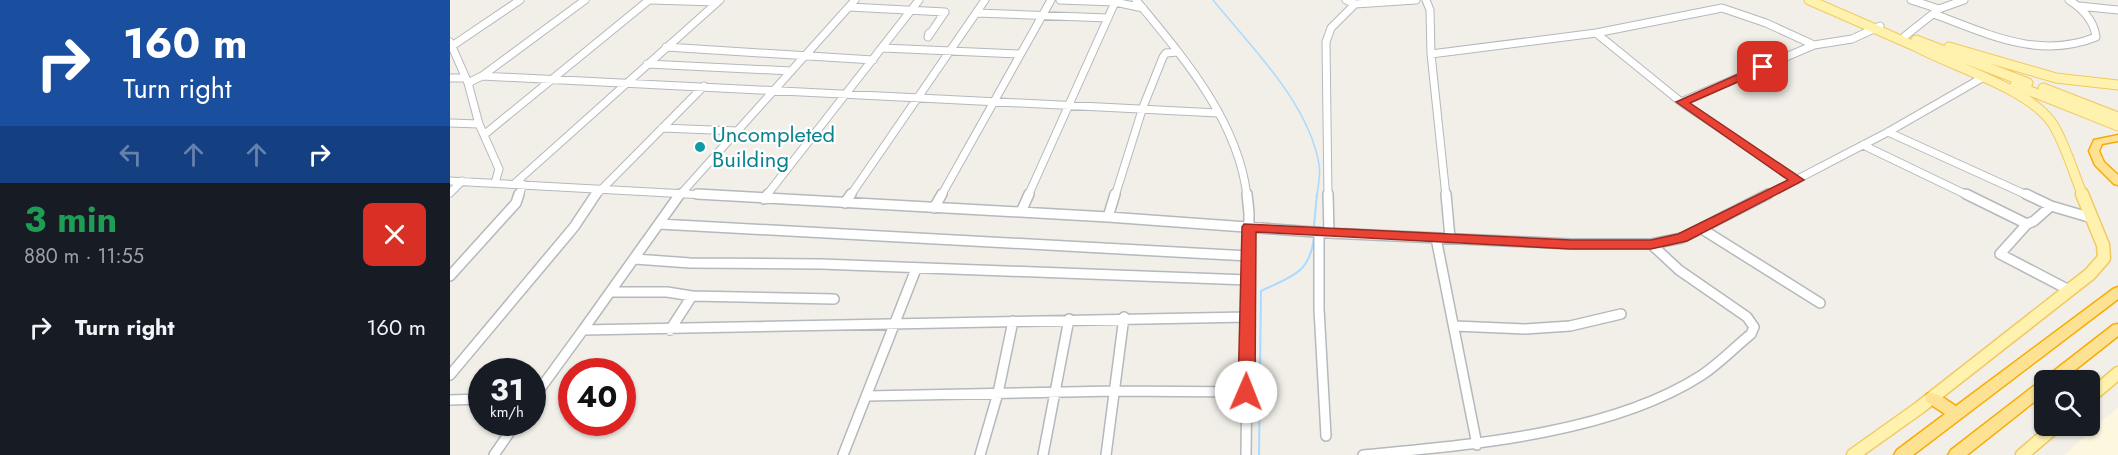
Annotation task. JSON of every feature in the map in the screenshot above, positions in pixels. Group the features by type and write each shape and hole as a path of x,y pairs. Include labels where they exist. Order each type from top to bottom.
{"highway":[{"path":"2118,138 2098,142 2094,156 2118,181"},
{"path":"1902,455 2118,292"},
{"path":"2065,370 2118,329"},
{"path":"1956,455 2034,394"},
{"path":"1932,398 1956,414"}],"main road":[{"path":"1810,0 2118,126"},
{"path":"1853,455 1932,398 2090,274 2104,258 2103,245 2092,218 2053,124 2044,113 2019,94 1982,78 1905,36 1877,28"},
{"path":"1917,44 1969,52 2056,78 2118,85"},
{"path":"1917,44 2118,117"},
{"path":"2100,388 2118,373"},
{"path":"2022,455 2044,436"}],"street":[{"path":"495,183 499,169 479,124 466,81 451,44 520,0"},
{"path":"450,78 466,81 482,76 585,0"},
{"path":"485,134 650,0 718,1"},
{"path":"546,380 680,194 855,0"},
{"path":"764,199 920,0"},
{"path":"845,203 985,0"},
{"path":"934,208 1051,0"},
{"path":"1060,0 1115,1 1143,8"},
{"path":"1136,0 1189,65 1218,113 1244,172 1249,227 1246,455"},
{"path":"1346,0 1355,4 1416,0"},
{"path":"1426,0 1430,10 1431,54 1450,238"},
{"path":"1710,0 1722,8 1766,23 1814,45"},
{"path":"1911,0 2024,44 2069,47 2085,44 2096,37 2095,28 2079,6 2069,0"},
{"path":"1905,36 1937,12 1964,0"},
{"path":"450,276 516,203 518,184 625,83 718,1"},
{"path":"1021,212 1115,1"},
{"path":"1326,436 1319,309 1324,232 1326,42 1331,28 1355,4"},
{"path":"2079,6 2118,10"},
{"path":"849,7 945,12 928,37 929,33"},
{"path":"1431,54 1596,33 1722,8"},
{"path":"976,13 1108,18"},
{"path":"1681,102 1814,45 1852,39 1877,28"},
{"path":"1596,33 1681,102 1797,180"},
{"path":"666,47 873,60"},
{"path":"883,48 1020,54"},
{"path":"1108,217 1143,107 1163,57 1166,53 1178,52"},
{"path":"647,64 791,71"},
{"path":"482,76 774,89 798,93 842,93 846,96 1143,107 1218,113"},
{"path":"450,180 1436,238 1571,244 1651,244 1682,238 1702,230 1888,132 1982,78"},
{"path":"450,375 574,227 600,189 704,86"},
{"path":"450,123 479,124"},
{"path":"662,128 737,131"},
{"path":"1888,132 2051,206 2092,218"},
{"path":"1863,145 2026,224"},
{"path":"450,193 462,181"},
{"path":"2051,206 2034,221 2026,224 2000,254 2069,290"},
{"path":"659,224 1248,256"},
{"path":"1702,230 1820,303"},
{"path":"1436,238 1477,445"},
{"path":"1364,455 1477,445 1580,423 1607,416 1694,380 1750,334 1754,327 1747,317 1679,270 1651,244"},
{"path":"635,259 690,263 821,264 1248,280"},
{"path":"843,455 916,269"},
{"path":"611,292 834,299"},
{"path":"670,330 692,296"},
{"path":"1455,326 1536,328 1570,326 1621,314"},
{"path":"583,330 895,326 1124,317 1247,317"},
{"path":"1106,455 1124,317"},
{"path":"1043,455 1069,320"},
{"path":"980,455 998,393 1013,321"},
{"path":"867,396 1115,391 1246,392"},
{"path":"450,400 468,399"},
{"path":"494,455 507,436"}],"shaded area":[{"path":"2118,407 2118,455 2064,455 2085,436 2100,436 2100,423"}],"waterway":[{"path":"1213,0 1261,57 1291,98 1303,119 1313,141 1319,164 1317,196"},
{"path":"1314,226 1317,194"},
{"path":"1259,455 1261,291 1297,273 1308,260 1314,238"}],"place":[{"name":"Uncompleted Building","path":"700,147"}],"route":[{"path":"1246,392 1249,227 1350,234 1629,246 1682,238 1702,230 1797,180 1681,102 1763,67"}]}
